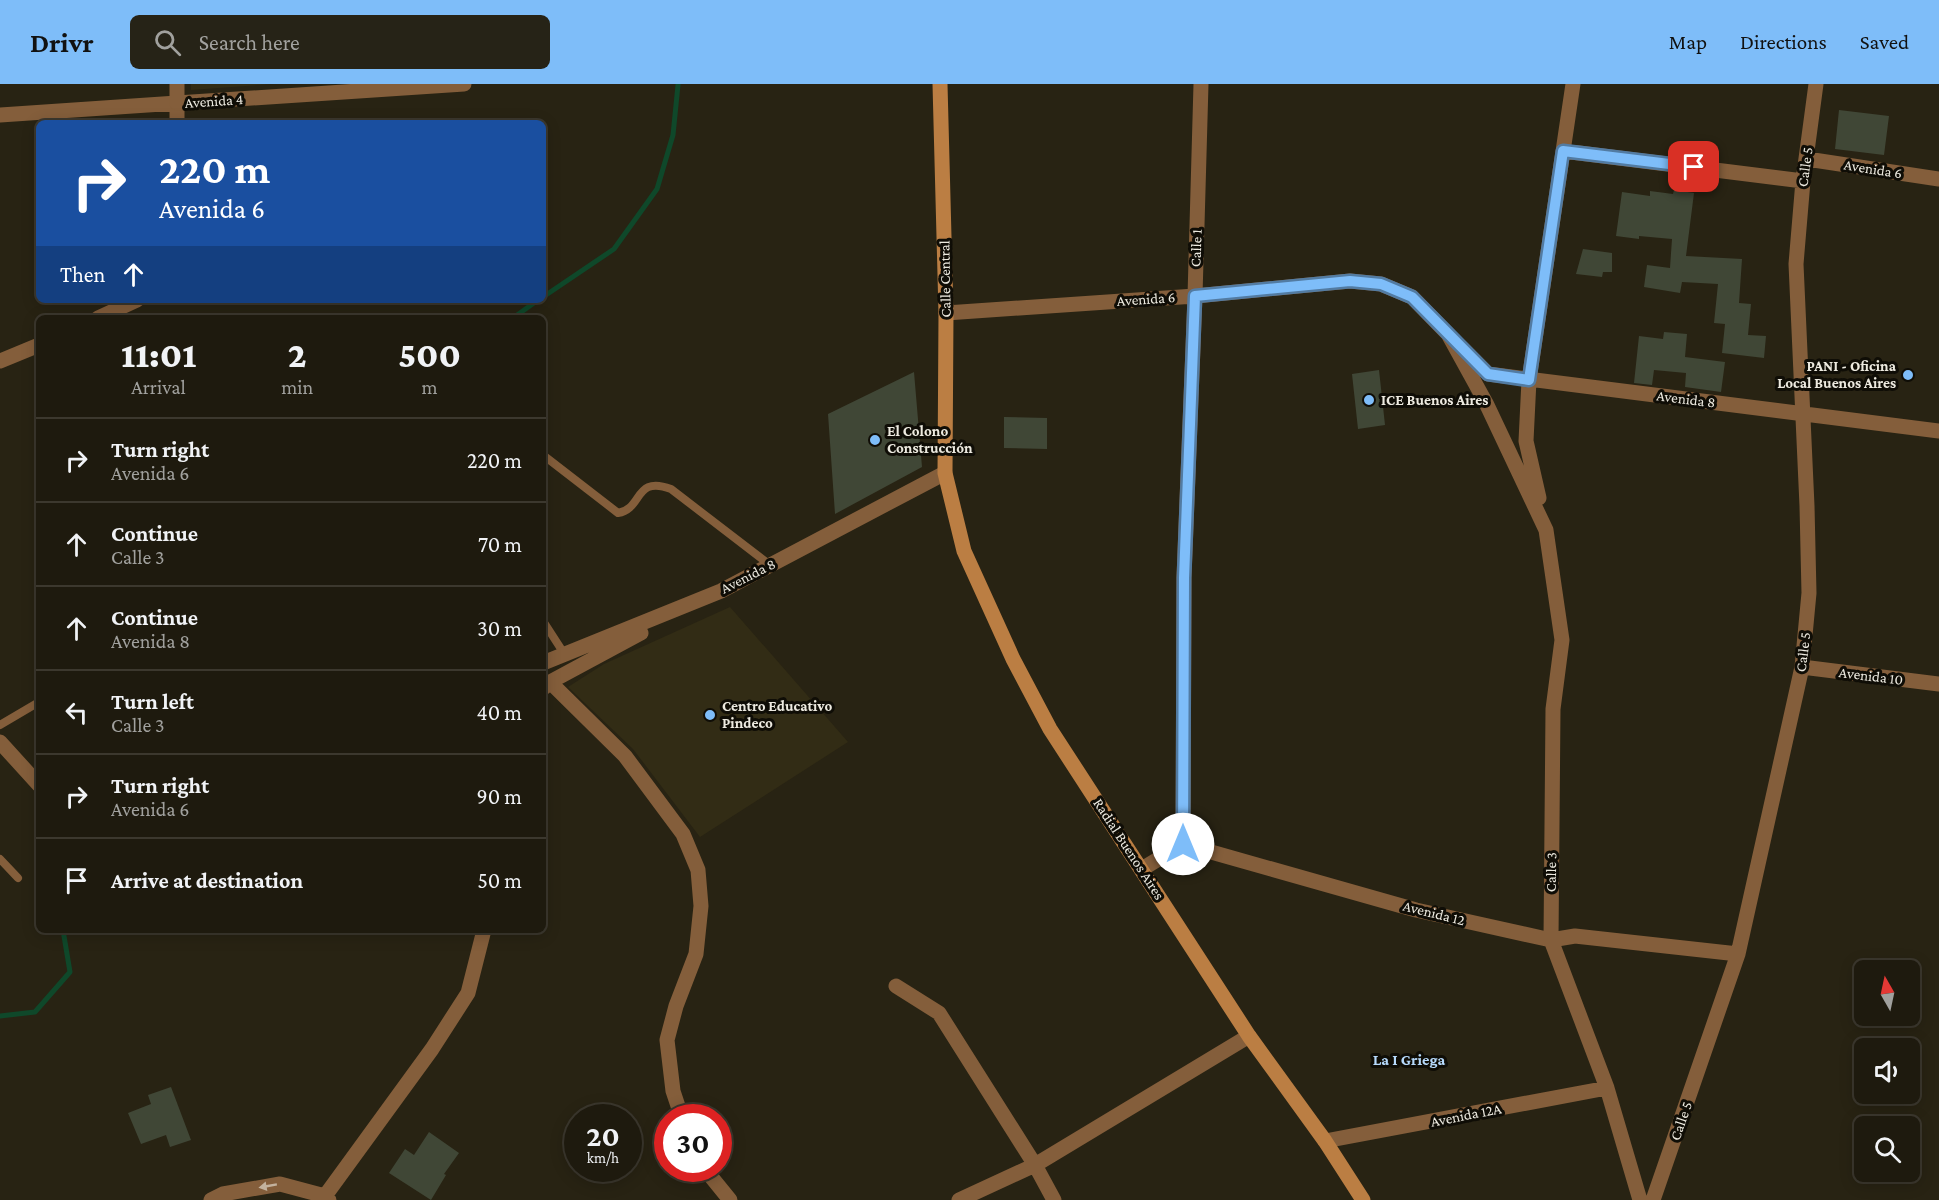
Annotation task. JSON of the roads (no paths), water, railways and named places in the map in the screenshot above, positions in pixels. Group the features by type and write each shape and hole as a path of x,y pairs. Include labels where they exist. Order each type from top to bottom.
{"main road":[{"name":"Calle Central","path":"940,84 946,313 945,473"},
{"name":"Radial Buenos Aires","path":"945,473 964,551 1013,659 1050,729 1249,1036 1364,1200"}],"street":[{"path":"177,84 177,120"},
{"name":"Avenida 4","path":"0,115 464,84"},
{"name":"Calle 1","path":"1183,844 1184,578 1201,84"},
{"name":"Calle 3","path":"1573,84 1529,380 1526,441 1546,530 1562,640 1553,709 1551,940 1607,1088 1640,1200"},
{"name":"Calle 5","path":"1653,1200 1738,954 1802,667 1809,593 1796,264 1803,181 1816,84"},
{"path":"1563,151 1803,181"},
{"name":"Avenida 6","path":"1807,159 1939,179"},
{"name":"Avenida 6","path":"946,313 1195,296 1350,281 1381,284"},
{"name":"Calle 3","path":"1381,284 1412,297 1448,334 1486,403 1546,530"},
{"path":"104,315 130,303"},
{"name":"Avenida 8","path":"1448,334 1488,374 1939,431"},
{"path":"0,361 36,346"},
{"name":"Avenida 8","path":"546,662 721,591 945,473"},
{"path":"677,1104 673,1091 667,1040 676,1006 696,954 701,906 698,870 683,834 625,756 547,685 721,591"},
{"name":"Avenida 10","path":"1802,667 1939,684"},
{"path":"0,742 36,782"},
{"path":"1142,869 1183,844"},
{"name":"Avenida 12","path":"1183,844 1416,910 1551,940 1575,936 1738,954"},
{"path":"211,1200 223,1194 280,1184 327,1198 432,1049 468,993 483,933"},
{"path":"896,986 939,1013 1035,1165 1054,1200"},
{"path":"959,1200 1035,1165 1249,1036"},
{"name":"Avenida 12A","path":"1324,1141 1607,1088"},
{"path":"715,1182 730,1200"}],"lane":[{"path":"546,457 618,513 624,512 648,487 661,485 671,489 770,565"},
{"path":"546,626 565,656"},
{"path":"0,725 36,704"},
{"path":"0,860 18,878"}],"waterway":[{"path":"546,295 614,249 657,189 673,135 678,85"},
{"path":"517,315 534,303"},
{"path":"0,1016 35,1012 70,972 64,933"}],"place":[{"name":"PANI - Oficina Local Buenos Aires","path":"1908,375"},
{"name":"ICE Buenos Aires","path":"1369,400"},
{"name":"El Colono Construcción","path":"875,440"},
{"name":"Centro Educativo Pindeco","path":"710,715"}],"district":[{"name":"La I Griega","path":"1409,1059"}]}
